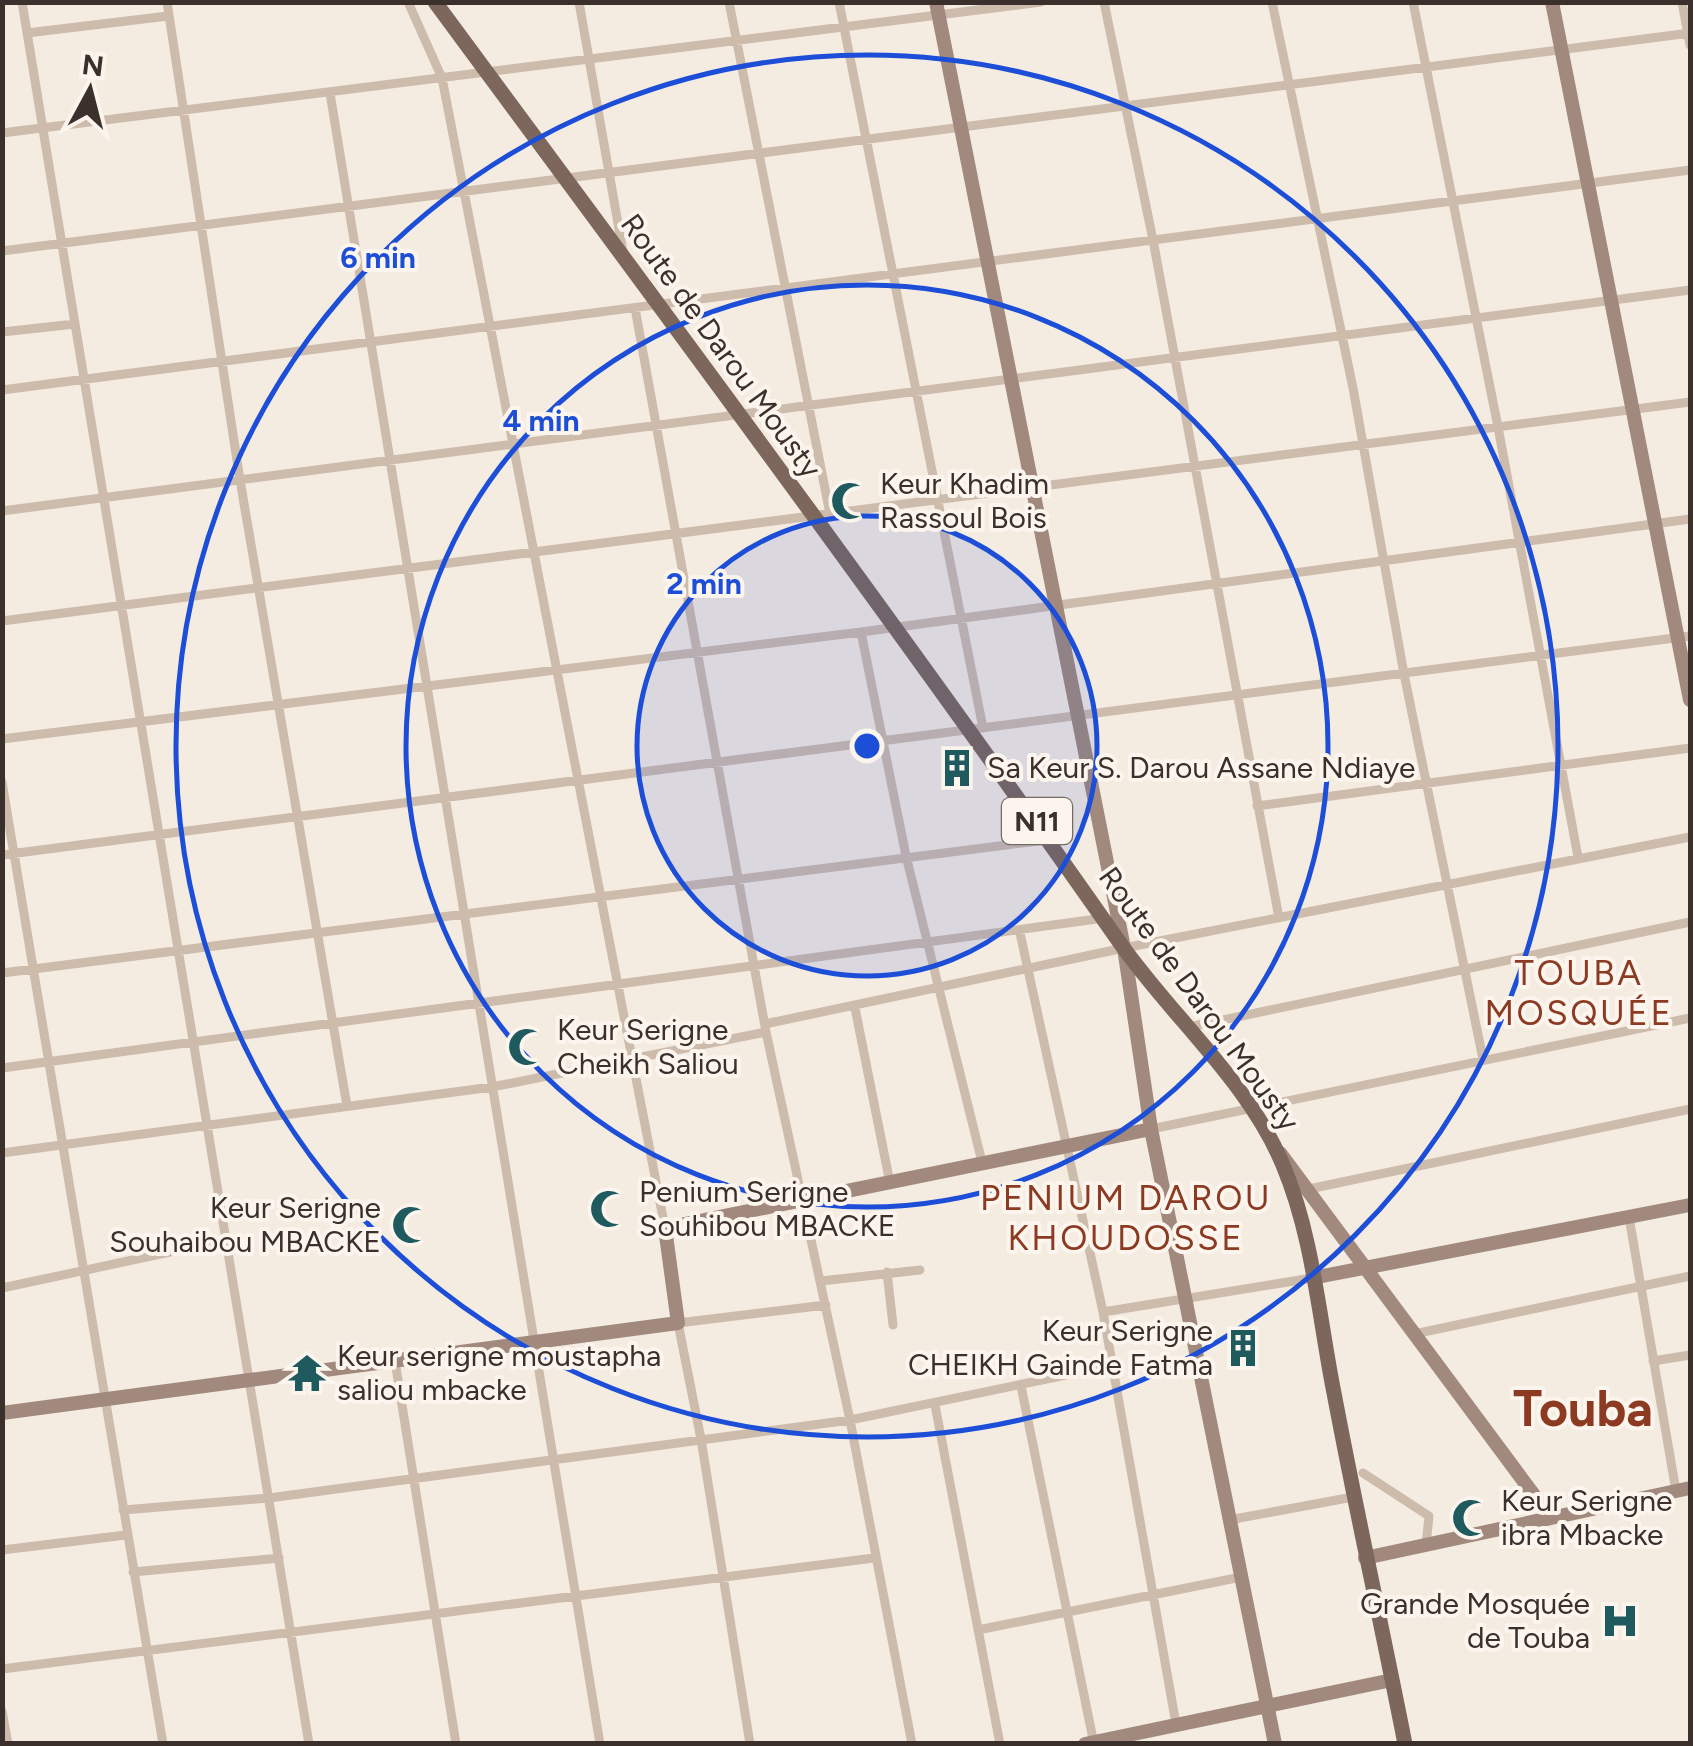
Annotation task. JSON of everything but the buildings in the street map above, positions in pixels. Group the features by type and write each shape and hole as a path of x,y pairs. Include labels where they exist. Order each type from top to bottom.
{"main road":[{"name":"Route de Darou Mousty","path":"435,2 737,415 821,515 893,625 978,729 1124,948 1190,1027 1276,1148 1303,1222 1364,1558 1404,1744"}],"street":[{"path":"22,2 309,1744"},
{"path":"166,2 240,480 347,1106"},
{"path":"408,2 442,78 636,1060 750,1744"},
{"path":"579,2 625,260"},
{"path":"729,2 808,406 821,515"},
{"path":"839,2 890,275 962,617 978,729"},
{"path":"2,133 844,27 938,8 1041,2"},
{"path":"1104,2 1154,240 1278,918"},
{"path":"1272,2 1343,336 1387,560 1404,674 1482,1059"},
{"path":"1412,2 1477,318 1578,857"},
{"path":"1552,2 1654,524 1685,637 1690,700"},
{"path":"1682,2 1690,44"},
{"path":"938,8 1124,948 1150,1129 1276,1744"},
{"path":"27,33 168,16"},
{"path":"2,250 1689,33"},
{"path":"330,94 492,1087 580,1598 600,1744"},
{"path":"2,390 1690,170"},
{"path":"2,511 1690,290"},
{"path":"635,308 766,1028 850,1420 912,1744"},
{"path":"2,332 75,324"},
{"path":"2,622 1690,402"},
{"path":"2,739 860,632 1690,519"},
{"path":"860,632 926,943 982,1162"},
{"path":"8,854 1685,637"},
{"path":"1257,806 1690,748"},
{"path":"2,782 8,854 34,969 65,1146 163,1744"},
{"path":"2,1153 492,1087 636,1060 1124,948 1690,837"},
{"path":"2,973 1050,839"},
{"path":"2,1068 621,988 1104,918"},
{"path":"1190,1027 1690,922"},
{"path":"1020,933 1102,1312 1176,1724"},
{"path":"855,1008 890,1183"},
{"path":"665,1228 1690,1018"},
{"path":"1309,1188 1690,1108"},
{"path":"1276,1148 1551,1518"},
{"path":"1102,1312 1367,1270 1690,1205"},
{"path":"1364,1558 1683,1490 1653,1361 1628,1217"},
{"path":"2,1288 226,1240"},
{"path":"821,1281 920,1270"},
{"path":"887,1272 893,1325"},
{"path":"1413,1334 1690,1276"},
{"path":"2,1413 826,1305"},
{"path":"1653,1361 1690,1354"},
{"path":"396,1361 456,1744"},
{"path":"123,1510 268,1498 850,1420 1110,1366"},
{"path":"1022,1386 1070,1612 1091,1743 1392,1680"},
{"path":"935,1405 1000,1744"},
{"path":"1363,1472 1428,1516 1426,1544"},
{"path":"1230,1520 1353,1497"},
{"path":"2,1550 126,1535"},
{"path":"133,1572 278,1558"},
{"path":"2,1669 874,1558"},
{"path":"978,1630 1241,1577"},
{"path":"2,1710 8,1744"}],"place":[{"name":"Keur Khadim Rassoul Bois","path":"850,501"},
{"name":"Sa Keur S. Darou Assane Ndiaye","path":"957,768"},
{"name":"Keur Serigne Cheikh Saliou","path":"527,1047"},
{"name":"Penium Serigne Souhibou MBACKE","path":"609,1209"},
{"name":"Keur Serigne Souhaibou MBACKE","path":"411,1225"},
{"name":"Keur Serigne CHEIKH Gainde Fatma","path":"1243,1348"},
{"name":"Keur serigne moustapha saliou mbacke","path":"307,1373"},
{"name":"Keur Serigne ibra Mbacke","path":"1471,1518"},
{"name":"Grande Mosquée de Touba","path":"1620,1621"}],"district":[{"name":"TOUBA MOSQUÉE","path":"1579,993"},
{"name":"PENIUM DAROU KHOUDOSSE","path":"1126,1218"},
{"name":"Touba","path":"1583,1408"}]}
